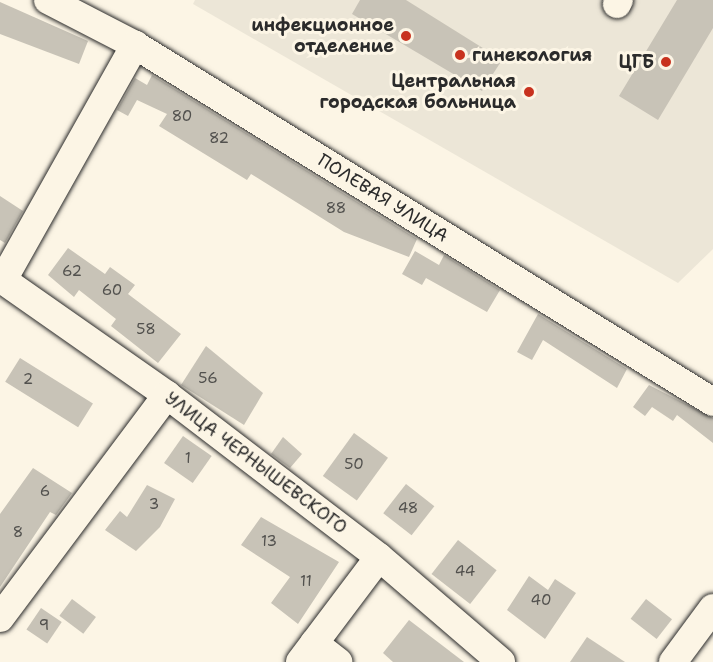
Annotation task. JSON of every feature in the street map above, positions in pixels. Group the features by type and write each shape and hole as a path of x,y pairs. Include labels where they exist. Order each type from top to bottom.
{"street":[{"name":"ПОЛЕВАЯ УЛИЦА","path":"48,0 135,45 713,402"},
{"path":"2,279 135,45"},
{"name":"УЛИЦА ЧЕРНЫШЕВСКОГО","path":"2,279 167,395 379,558 501,662"},
{"path":"0,618 167,395"},
{"path":"338,662 307,653 379,558"},
{"path":"673,662 713,608"}],"shaded area":[{"name":"Центральная городская больница","path":"195,0 713,0 713,249 678,283 193,4"}],"building":[{"path":"360,0 406,0 502,60 482,91 352,14"},
{"name":"ЦГБ","path":"677,0 713,0 713,28 658,120 619,96"},
{"path":"0,2 88,41 79,64 0,34"},
{"path":"152,75 417,239 409,257 344,232 251,174 247,180 159,126 167,114 137,100 128,116 117,110 135,78 147,85"},
{"path":"0,196 23,211 5,243 0,240"},
{"path":"68,248 105,274 110,267 135,285 128,294 181,334 158,363 111,326 116,319 79,290 74,297 48,275"},
{"path":"415,251 439,265 444,255 500,290 487,312 426,278 422,285 402,274"},
{"path":"538,314 627,369 617,388 543,340 532,360 517,352"},
{"path":"206,346 263,393 244,425 181,385"},
{"path":"20,358 93,404 78,427 5,382"},
{"path":"649,385 713,418 713,443 677,415 673,421 652,407 645,416 633,407"},
{"path":"354,433 388,458 357,501 323,476"},
{"path":"183,436 212,456 193,483 164,463"},
{"path":"283,437 302,454 290,468 271,454"},
{"path":"33,468 72,493 56,515 50,512 0,587 0,514"},
{"path":"406,484 434,506 412,535 383,513"},
{"path":"147,485 175,499 160,527 136,551 105,530 120,511 127,517"},
{"path":"261,517 339,562 298,624 271,603 290,577 241,545"},
{"path":"458,540 497,570 470,604 432,574"},
{"path":"529,576 548,590 555,579 576,593 545,639 507,610"},
{"path":"72,599 96,617 83,634 59,616"},
{"path":"646,599 672,619 657,639 631,619"},
{"path":"41,608 62,622 47,644 26,630"},
{"path":"409,620 464,662 393,662 383,653"},
{"path":"587,637 625,662 570,662"}],"place":[{"name":"инфекционное отделение","path":"406,36"},
{"name":"гинекология","path":"460,55"},
{"name":"ЦГБ","path":"666,62"},
{"name":"Центральная городская больница","path":"529,92"}]}
